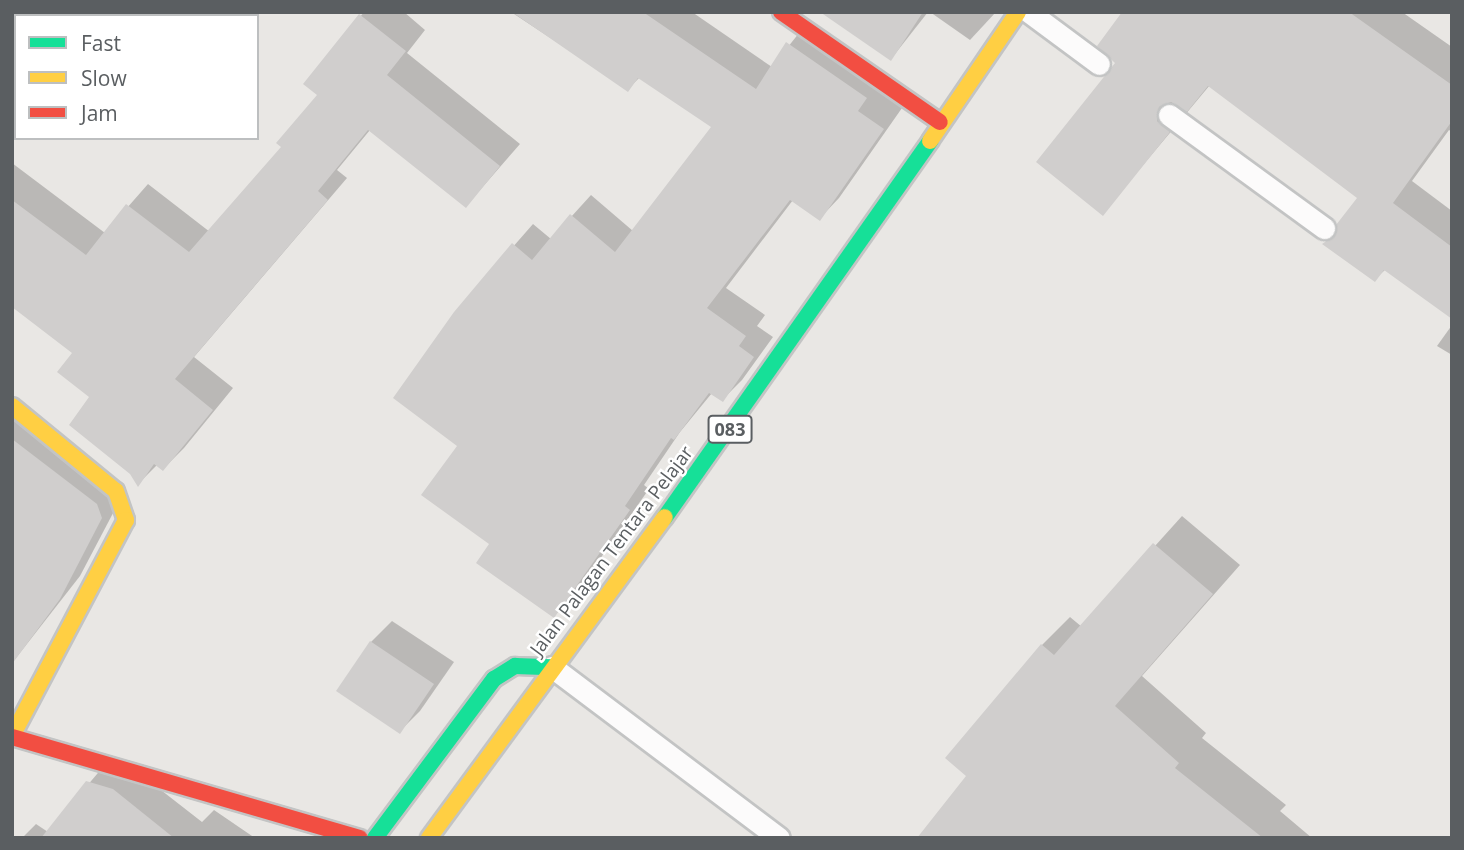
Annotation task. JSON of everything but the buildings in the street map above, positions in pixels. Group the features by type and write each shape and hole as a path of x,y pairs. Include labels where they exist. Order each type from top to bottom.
{"street":[{"path":"781,12 940,122"},
{"name":"Jalan Palagan Tentara Pelajar","path":"432,836 552,667 750,402 1018,12"},
{"path":"12,406 116,491 126,520 12,736 360,838"},
{"path":"375,838 494,679 515,666 552,667"}],"lane":[{"path":"1029,12 1100,64"},
{"path":"1169,115 1324,228"},
{"path":"552,667 779,838"}],"traffic: fast":[{"path":"665,517 930,141"},
{"path":"375,838 494,679 515,666 552,667"}],"traffic: slow":[{"path":"930,141 1018,12"},
{"path":"12,406 116,491 126,520 12,736"},
{"path":"429,838 665,517"}],"traffic: jam":[{"path":"781,12 940,122"},
{"path":"12,737 360,838"}]}
